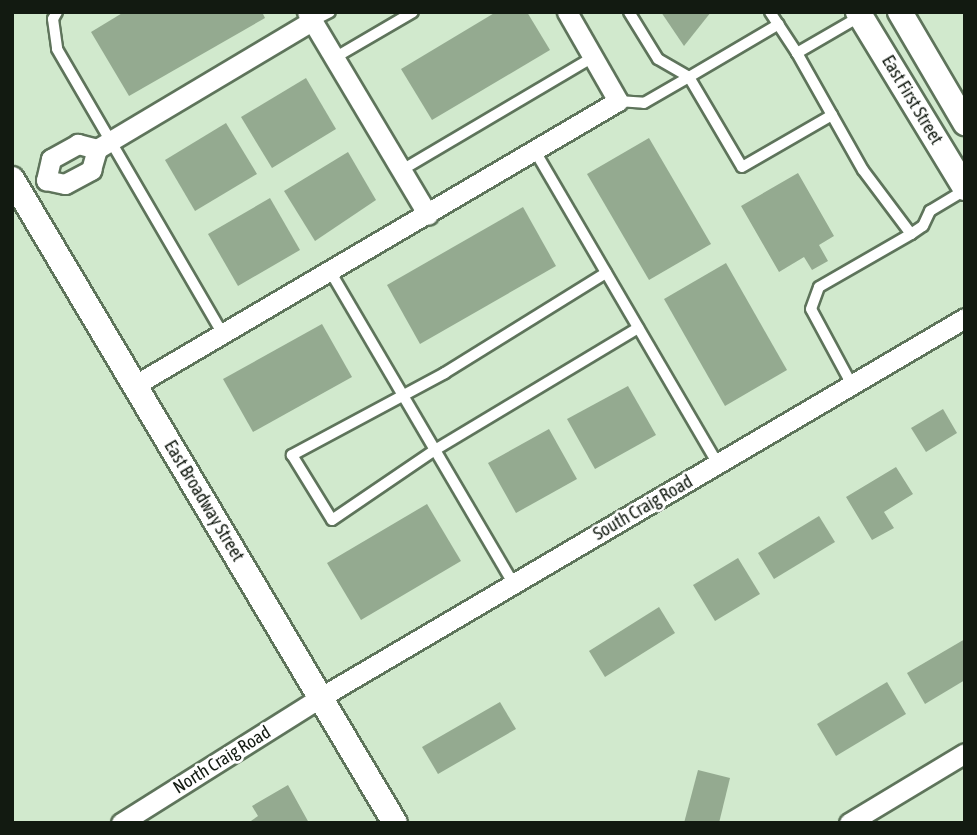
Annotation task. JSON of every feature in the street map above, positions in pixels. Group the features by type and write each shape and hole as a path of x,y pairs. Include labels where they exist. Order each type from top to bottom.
{"street":[{"path":"135,386 618,101 567,12"},
{"name":"East First Street","path":"900,12 965,123"},
{"name":"East First Street","path":"862,13 965,189"},
{"path":"17,187 46,180 65,184 91,170 103,146 317,15 336,57 428,215"},
{"path":"46,180 51,159 78,144 103,146"},
{"name":"East Broadway Street","path":"17,187 395,823"},
{"name":"South Craig Road","path":"321,697 965,318"},
{"name":"North Craig Road","path":"121,823 321,697"},
{"path":"849,823 965,753"}],"lane":[{"path":"57,12 53,19 57,49 103,146 223,334"},
{"path":"336,57 413,12"},
{"path":"629,12 658,59 689,77 742,167 832,114"},
{"path":"770,12 797,52 863,170 911,234"},
{"path":"797,52 862,13"},
{"path":"618,101 644,103 779,24"},
{"path":"402,170 593,57"},
{"path":"535,152 718,464"},
{"path":"852,385 811,309 819,287 923,226 930,211 965,189"},
{"path":"330,271 514,584"},
{"path":"606,273 444,373 292,455 332,520 435,450 639,328"}],"building":[{"path":"124,12 262,12 265,18 129,96 91,32"},
{"path":"496,12 527,12 550,50 432,120 401,69"},
{"path":"661,12 711,12 684,46"},
{"path":"306,78 336,129 272,168 241,117"},
{"path":"226,123 257,174 195,211 165,160"},
{"path":"649,138 711,244 649,280 587,174"},
{"path":"348,152 376,200 315,241 284,191"},
{"path":"798,173 834,236 819,245 828,261 812,270 804,257 779,272 741,206"},
{"path":"270,198 300,250 238,286 208,234"},
{"path":"523,207 556,266 420,344 387,285"},
{"path":"726,263 787,370 725,406 664,299"},
{"path":"322,324 352,377 253,432 223,379"},
{"path":"628,386 656,435 595,469 567,419"},
{"path":"943,409 957,433 926,452 911,428"},
{"path":"549,429 577,479 516,513 488,463"},
{"path":"896,467 913,494 884,512 894,528 872,540 846,497"},
{"path":"427,504 461,561 361,620 327,563"},
{"path":"819,516 835,542 774,579 758,553"},
{"path":"738,558 760,594 715,621 693,585"},
{"path":"659,607 675,633 605,677 589,651"},
{"path":"965,639 965,680 925,704 907,673"},
{"path":"887,682 906,714 836,756 817,724"},
{"path":"500,702 516,729 438,774 422,747"},
{"path":"698,770 730,778 719,823 684,823"},
{"path":"288,785 309,823 248,823 258,816 252,806"}]}
